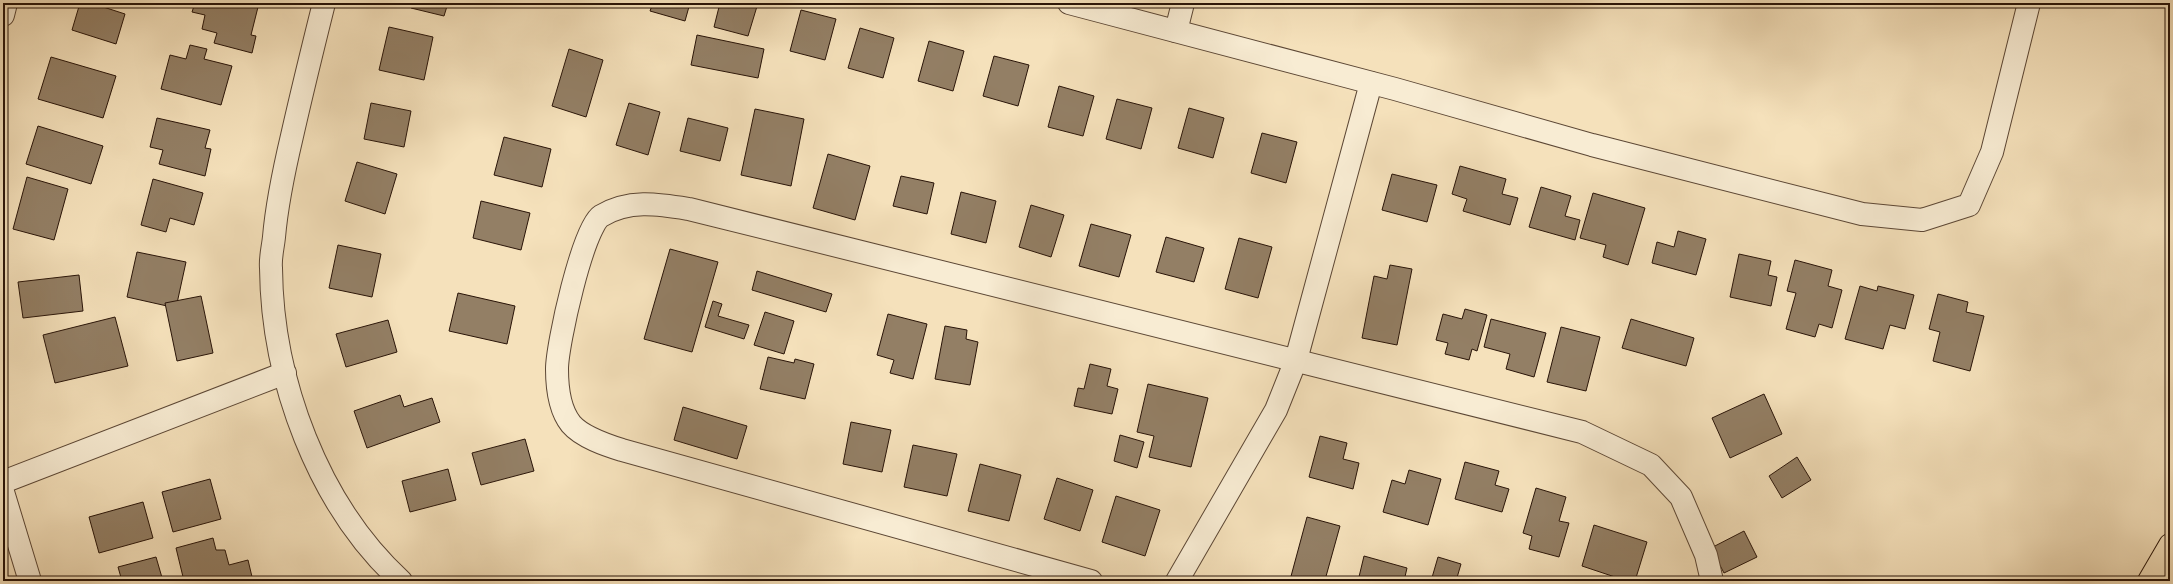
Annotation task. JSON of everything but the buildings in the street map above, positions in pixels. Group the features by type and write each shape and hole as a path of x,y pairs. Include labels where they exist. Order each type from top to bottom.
{"main road":[{"path":"2149,581 2170,545"}],"street":[{"path":"324,3 278,193 270,267 276,335 294,409 323,478 352,526 388,569 401,581"},
{"path":"1069,3 1371,83 1592,145 1862,214 1922,220 1969,205 1992,152 2029,3"},
{"path":"1176,31 1183,3"},
{"path":"1177,581 1276,410 1296,360 1371,83"},
{"path":"1091,581 622,450 595,441 571,424 560,402 557,368 565,317 585,242 599,217 623,206 653,203 689,209 1582,432 1651,465 1681,497 1706,555 1712,581"},
{"path":"3,482 286,373"},
{"path":"3,492 30,581"}]}
